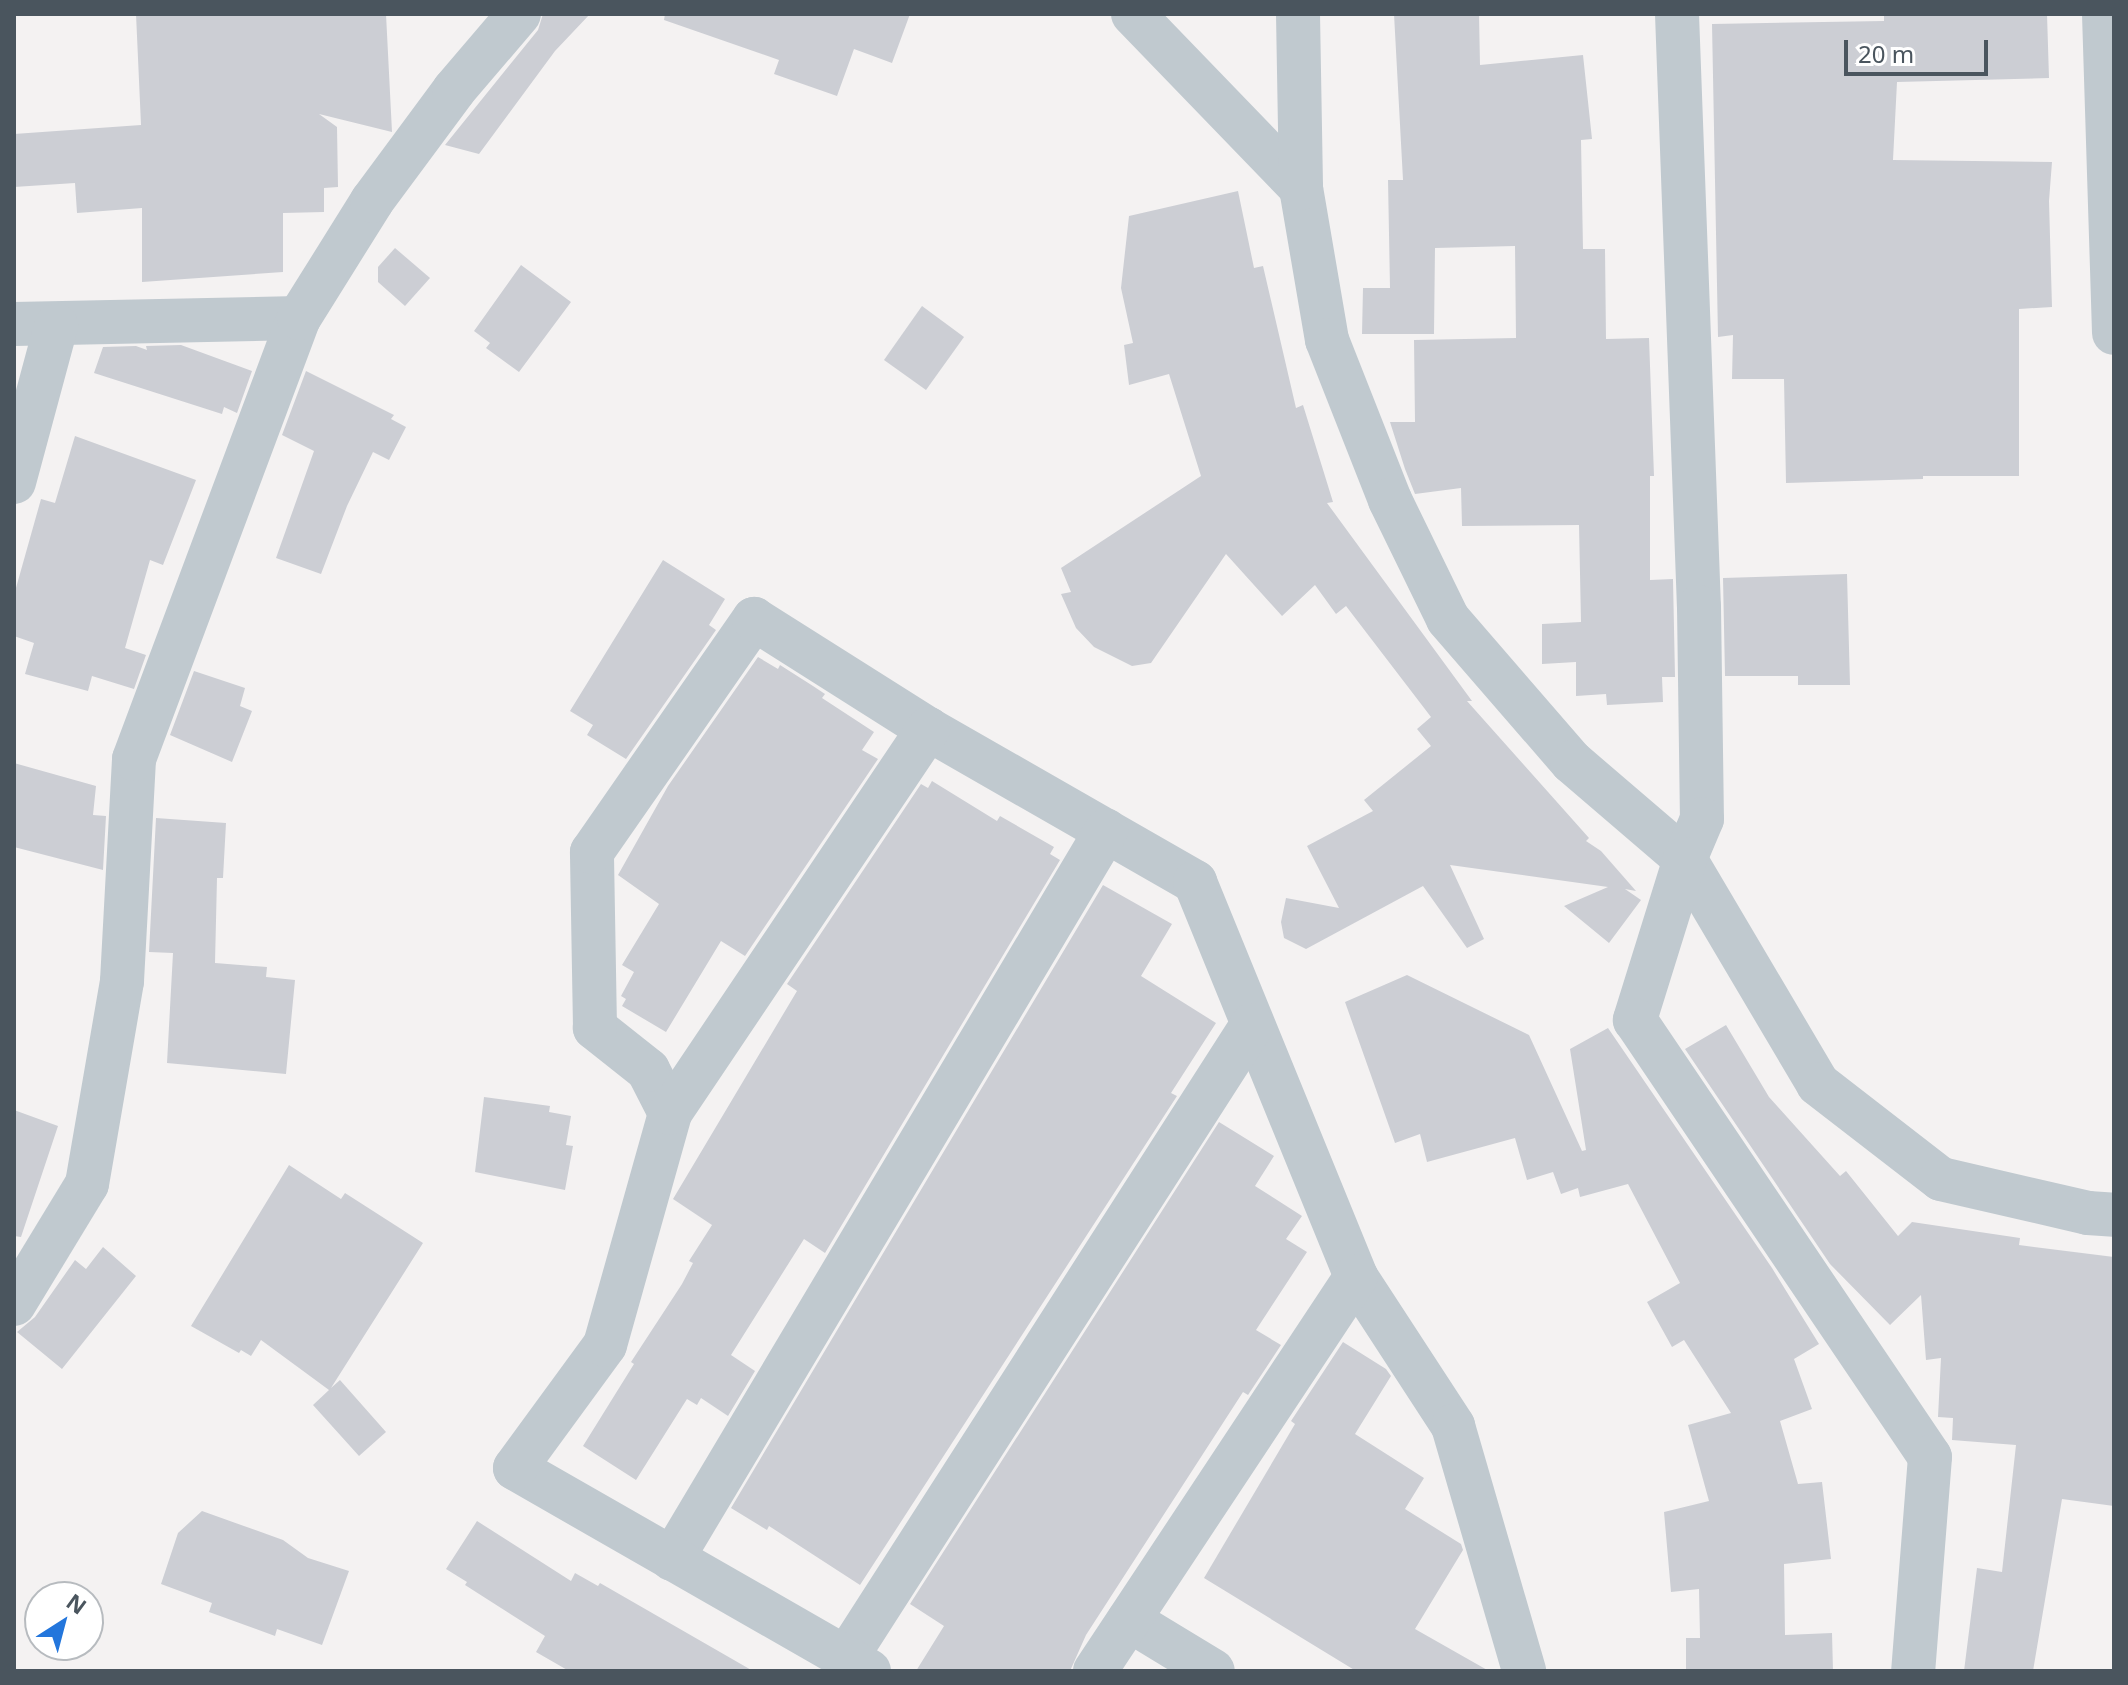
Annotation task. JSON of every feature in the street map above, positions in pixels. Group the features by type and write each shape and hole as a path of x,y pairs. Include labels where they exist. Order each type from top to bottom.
{"street":[{"path":"14,1304 87,1184 122,981 134,759 299,318 372,201 454,90 519,14"},
{"path":"1133,14 1301,188"},
{"path":"1298,14 1301,188 1327,340 1390,500 1448,619 1572,762 1685,859 1818,1084 1941,1179 2088,1213 2114,1215"},
{"path":"1677,14 1699,607 1702,819 1685,859 1635,1020 1930,1457 1913,1671"},
{"path":"2104,14 2114,333"},
{"path":"14,482 35,325 299,318"},
{"path":"670,1113 648,1070 595,1028 592,852 754,619 928,729 1195,882 1356,1277 1453,1426 1524,1671"},
{"path":"928,729 670,1113 605,1345 515,1468 858,1664 1252,1025"},
{"path":"672,1559 1106,831"},
{"path":"1095,1671 1356,1277"},
{"path":"1129,1620 1213,1671"}],"building":[{"path":"136,14 386,14 392,132 319,114 337,127 338,187 324,188 324,212 283,213 283,272 142,282 142,208 77,213 75,183 14,187 14,134 141,125"},
{"path":"543,14 590,14 555,51 479,154 445,145 538,30"},
{"path":"665,14 910,14 892,63 854,49 837,96 774,74 779,60 664,20"},
{"path":"1394,14 1479,14 1480,65 1583,55 1592,139 1581,140 1583,249 1605,249 1606,339 1649,338 1654,476 1650,476 1650,580 1673,579 1675,677 1662,677 1663,702 1607,705 1606,694 1576,696 1576,662 1542,664 1542,624 1581,622 1579,525 1462,526 1461,488 1415,494 1405,469 1390,422 1415,422 1414,340 1516,338 1515,246 1435,248 1434,334 1362,334 1363,288 1390,288 1388,180 1403,180"},
{"path":"1884,14 2047,14 2049,78 1897,82 1893,160 2052,162 2049,201 2052,307 2019,309 2019,476 1923,476 1923,479 1786,483 1784,379 1732,379 1733,335 1718,337 1712,24 1884,21"},
{"path":"1238,191 1254,268 1263,266 1296,408 1303,405 1333,502 1327,503 1472,701 1467,701 1589,838 1586,841 1601,851 1636,891 1625,889 1641,900 1609,943 1564,906 1608,887 1450,865 1484,939 1467,948 1423,886 1306,949 1284,938 1281,922 1286,898 1339,908 1307,846 1373,811 1364,800 1431,746 1417,729 1431,717 1346,606 1336,614 1315,585 1282,616 1226,554 1151,663 1132,666 1094,647 1076,628 1061,594 1071,592 1061,568 1201,476 1169,374 1129,385 1124,345 1133,343 1121,288 1129,216"},
{"path":"395,248 430,278 405,306 378,282 378,267"},
{"path":"521,265 571,302 519,372 486,348 490,343 474,331"},
{"path":"922,306 964,337 926,390 884,360"},
{"path":"181,345 252,371 237,413 224,407 222,414 94,373 103,347 136,346 147,350 146,346"},
{"path":"306,371 394,415 391,419 406,427 389,460 373,452 347,506 321,574 276,558 314,451 282,435"},
{"path":"75,436 196,480 163,565 150,560 125,648 146,655 134,689 92,676 88,691 25,674 34,643 14,636 14,595 41,499 55,503"},
{"path":"663,560 725,599 709,625 716,630 626,759 587,735 593,725 570,711"},
{"path":"1847,574 1850,685 1798,685 1798,676 1725,676 1723,578"},
{"path":"758,657 778,669 780,665 813,686 825,694 822,698 874,732 862,750 878,759 745,956 721,941 666,1032 622,1006 626,999 621,996 634,972 622,965 659,904 618,875 668,786"},
{"path":"194,671 245,688 240,706 252,711 232,762 170,735"},
{"path":"14,763 96,786 93,815 106,816 103,870 14,847"},
{"path":"932,781 997,821 1000,816 1054,847 1050,854 1060,860 825,1253 804,1239 731,1355 755,1371 728,1416 701,1398 697,1405 687,1399 636,1480 583,1446 634,1364 631,1362 682,1284 693,1263 689,1261 712,1225 673,1199 797,991 787,984 921,784 928,788"},
{"path":"156,818 226,823 223,878 217,878 215,963 267,967 266,977 295,980 286,1074 167,1063 173,953 149,952"},
{"path":"1103,885 1172,924 1141,976 1216,1023 1171,1093 1177,1096 860,1585 769,1526 767,1530 731,1508"},
{"path":"1407,975 1529,1035 1582,1151 1586,1150 1570,1049 1608,1028 1772,1268 1819,1344 1794,1359 1812,1409 1780,1421 1798,1484 1822,1482 1831,1559 1784,1564 1785,1635 1832,1633 1833,1671 1686,1671 1686,1638 1700,1638 1699,1589 1671,1592 1664,1512 1709,1501 1688,1425 1731,1413 1684,1340 1672,1347 1647,1302 1680,1283 1628,1184 1580,1197 1578,1188 1561,1194 1553,1172 1527,1180 1515,1138 1427,1162 1420,1134 1395,1143 1345,1002"},
{"path":"1726,1025 1769,1097 1840,1176 1846,1171 1898,1236 1912,1222 2020,1238 2019,1245 2114,1257 2114,1506 2062,1499 2033,1671 1964,1671 1977,1568 2002,1572 2016,1445 1952,1440 1953,1418 1938,1417 1941,1358 1926,1360 1921,1295 1890,1325 1830,1264 1685,1049"},
{"path":"484,1097 550,1106 549,1112 571,1116 566,1145 573,1146 565,1190 475,1172"},
{"path":"14,1110 58,1126 21,1237 14,1236"},
{"path":"1219,1122 1274,1156 1255,1186 1302,1216 1286,1239 1307,1252 1256,1330 1281,1345 1248,1395 1243,1392 1086,1635 1070,1671 916,1671 944,1626 910,1604"},
{"path":"289,1165 341,1199 345,1193 423,1243 331,1388 340,1380 386,1432 359,1456 313,1405 329,1390 261,1340 251,1356 241,1350 239,1353 191,1326"},
{"path":"103,1247 136,1276 62,1369 17,1332 35,1317 75,1260 86,1269"},
{"path":"1343,1342 1386,1369 1391,1376 1355,1434 1424,1478 1405,1509 1461,1544 1463,1550 1415,1629 1489,1671 1356,1671 1204,1578 1295,1424 1291,1421"},
{"path":"202,1511 283,1540 308,1558 349,1571 322,1645 277,1629 275,1636 209,1612 212,1603 161,1584 178,1533"},
{"path":"477,1521 571,1581 575,1573 598,1586 600,1583 753,1671 569,1671 536,1652 545,1636 465,1585 467,1582 446,1569"}]}
